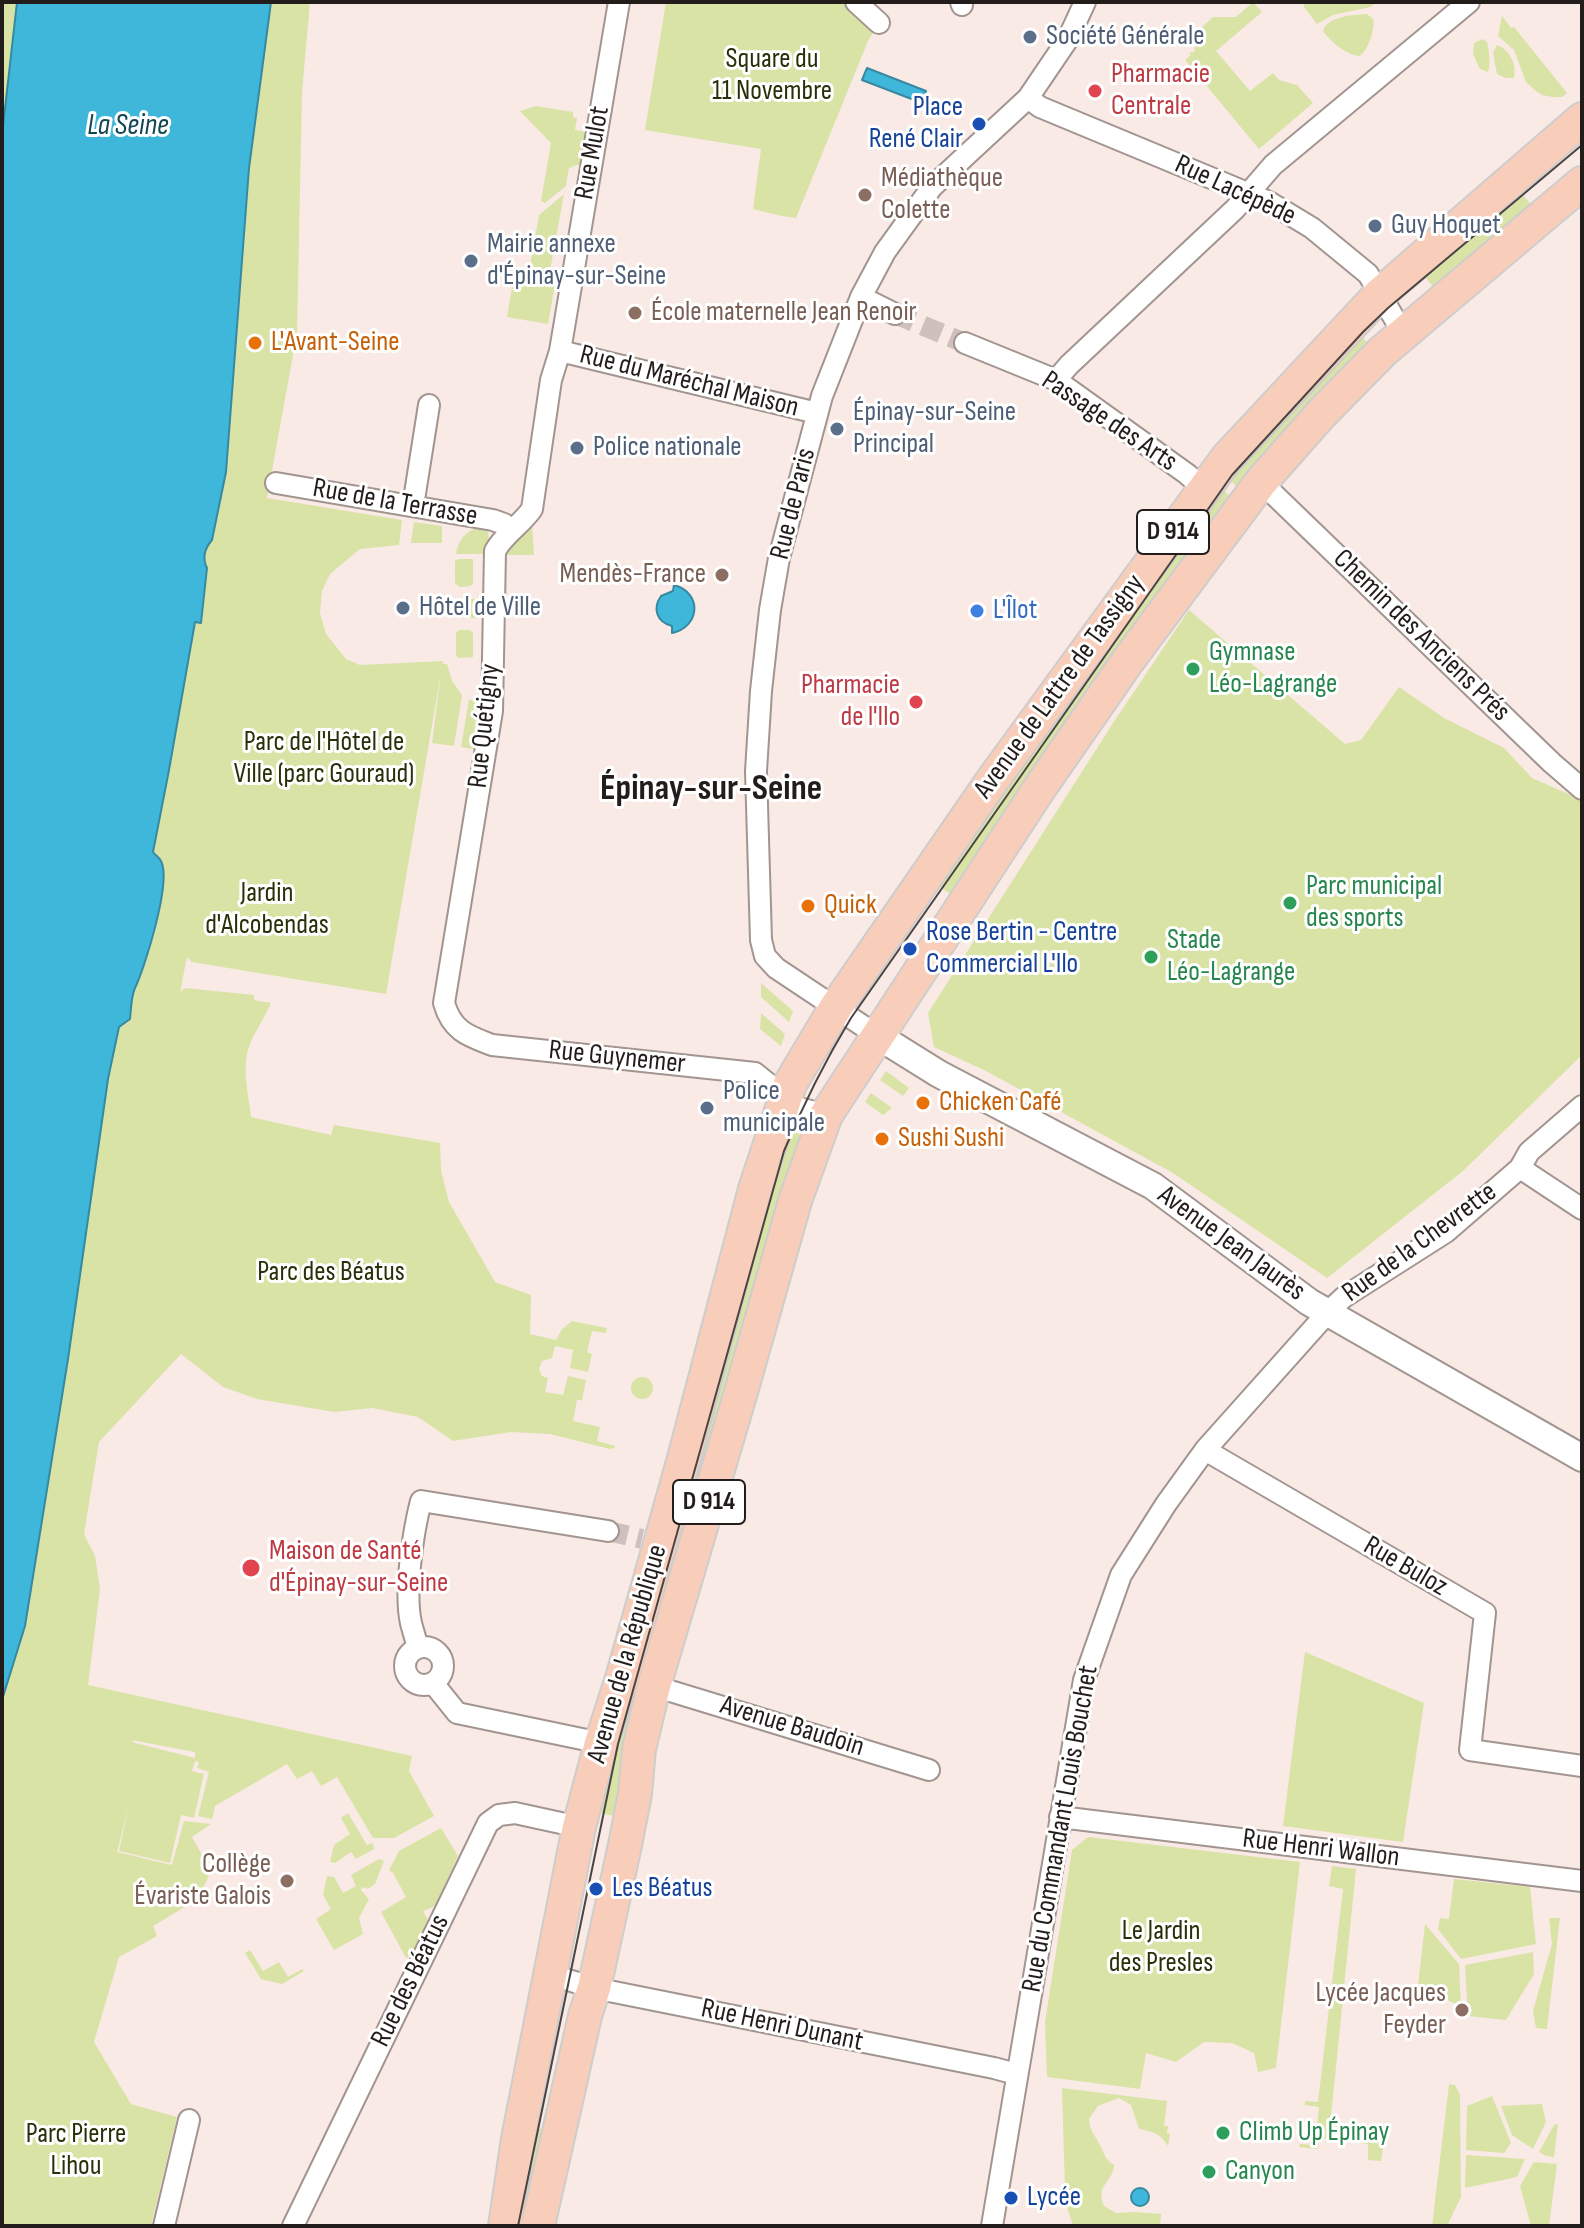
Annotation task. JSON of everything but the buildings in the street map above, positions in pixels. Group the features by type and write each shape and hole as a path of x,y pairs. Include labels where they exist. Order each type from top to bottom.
{"main road":[{"name":"Avenue de Lattre de Tassigny","path":"836,1007 994,778 1227,458 1380,294 1582,119"},
{"name":"Avenue de Lattre de Tassigny","path":"878,1036 1075,738 1261,482 1321,414 1403,333 1582,183"},
{"name":"Avenue de la République","path":"505,2226 518,2139 579,1827 651,1541 755,1189 790,1084 836,1007"},
{"name":"Avenue de la République","path":"538,2226 625,1845 635,1794 639,1749 654,1686 795,1201 826,1115 878,1036"}],"street":[{"name":"Rue Mulot","path":"560,351 619,2"},
{"path":"856,2 879,23"},
{"name":"Rue de Paris","path":"878,1036 776,968 765,956 761,940 756,771 761,691 779,558 817,413 861,297 885,252 932,187 1028,98 1068,39 1085,2"},
{"path":"1056,380 1249,195 1273,165 1469,2"},
{"name":"Rue Lacépède","path":"1028,98 1040,107 1269,202 1312,228 1368,274 1403,333"},
{"path":"861,297 895,314"},
{"name":"Passage des Arts","path":"965,343 1056,380 1204,489"},
{"name":"Rue du Maréchal Maison","path":"560,351 817,413"},
{"name":"Rue Quétigny","path":"449,1019 444,996 492,711 495,551 503,537 532,509 551,380 560,351"},
{"path":"413,506 429,405"},
{"name":"Chemin des Anciens Prés","path":"1261,482 1582,789"},
{"name":"Rue de la Terrasse","path":"276,483 493,520 512,530"},
{"name":"Rue Guynemer","path":"449,1019 465,1034 492,1045 755,1073 771,1086 784,1104"},
{"name":"Avenue Jean Jaurès","path":"878,1036 939,1074 1153,1186 1309,1302 1582,1458"},
{"path":"784,1104 826,1115"},
{"name":"Rue de la Chevrette","path":"1327,1313 1344,1297 1446,1232 1520,1168 1529,1152 1582,1106"},
{"path":"1563,1123 1582,1135"},
{"path":"1520,1168 1582,1209"},
{"name":"Rue du Commandant Louis Bouchet","path":"992,2226 1084,1680 1121,1575 1205,1450 1327,1313"},
{"name":"Rue Buloz","path":"1205,1450 1485,1613 1470,1750 1582,1766"},
{"path":"601,1743 457,1713 433,1683 417,1684 408,1678 405,1666 409,1655 418,1648 408,1602 416,1521 421,1501 608,1531"},
{"name":"Avenue Baudoin","path":"654,1686 929,1770"},
{"name":"Rue des Béatus","path":"293,2226 488,1823 499,1815 515,1813 579,1827"},
{"name":"Rue Henri Wallon","path":"1060,1817 1582,1881"},
{"name":"Rue Henri Dunant","path":"549,1974 594,1988 1016,2074"},
{"path":"164,2226 189,2120"}],"green space":[{"path":"2,2 17,2 2,135"},
{"path":"271,2 310,2 302,93 297,333 267,498 402,520 399,545 360,549 330,574 322,591 320,613 326,634 346,659 360,665 443,661 462,695 454,746 432,743 441,673 386,994 192,962 187,957 180,992 185,988 254,995 254,1000 271,1003 247,1054 246,1078 251,1117 331,1135 334,1125 440,1143 441,1170 449,1202 495,1282 531,1295 530,1334 556,1340 562,1329 572,1321 607,1328 606,1333 592,1331 587,1352 592,1354 588,1372 570,1368 573,1350 555,1346 552,1358 542,1361 539,1369 542,1376 548,1378 545,1392 563,1395 568,1376 586,1380 582,1400 577,1400 573,1421 600,1427 597,1441 615,1448 550,1434 511,1432 453,1441 418,1417 372,1408 334,1412 257,1399 223,1387 181,1354 99,1442 84,1534 95,1556 100,1589 88,1685 412,1756 409,1771 434,1816 394,1838 373,1838 337,1777 321,1786 312,1771 297,1779 287,1764 215,1806 212,1819 198,1816 209,1772 197,1768 199,1762 195,1761 192,1771 204,1774 194,1818 181,1815 170,1863 119,1851 128,1808 117,1852 172,1865 184,1821 211,1824 192,1837 211,1871 198,1899 153,1926 157,1936 119,1957 94,2042 131,2104 177,2117 151,2226 2,2226 2,1700 25,1626 68,1359 108,1079 119,1027 130,1019 132,999 151,944 163,886 161,861 152,852 195,622 202,622 207,568 205,553 212,540 226,472 249,168","holes":["131,1740 195,1752 195,1758"]},
{"name":"Square du 11 Novembre","path":"666,2 841,2 873,33 796,218 753,209 761,149 645,130"},
{"path":"1253,2 1262,12 1216,51 1250,91 1273,73 1279,80 1297,85 1313,103 1259,149 1185,60 1191,55 1189,53 1194,52 1198,31 1213,17 1236,17"},
{"path":"1303,2 1377,2 1370,7 1333,15 1317,24"},
{"path":"1367,14 1374,20 1373,30 1369,44 1360,56 1339,47 1323,31 1335,19"},
{"path":"1502,16 1567,93 1562,97 1542,95 1526,82 1514,50 1498,36"},
{"path":"1483,39 1487,42 1490,61 1488,72 1480,69 1473,54 1474,43"},
{"path":"1497,45 1512,58 1514,78 1497,74 1493,53"},
{"path":"536,106 573,112 573,117 577,118 575,130 587,132 583,163 569,168 566,186 545,203 541,201 551,143 520,111"},
{"path":"1516,186 1536,211 1438,293 1418,268"},
{"path":"564,194 549,276 529,272 539,215"},
{"path":"514,276 555,284 548,324 507,317"},
{"path":"1354,330 1374,348 1242,492 1223,473"},
{"path":"1216,483 1235,501 959,900 933,882"},
{"path":"414,522 442,526 442,543 411,543"},
{"path":"532,524 534,555 503,555 510,544"},
{"path":"480,526 488,528 490,554 456,554 464,537"},
{"path":"473,559 473,584 470,586 459,587 455,583 455,561"},
{"path":"479,599 482,602 479,618 463,618 459,602"},
{"name":"Parc municipal des sports","path":"1189,610 1345,744 1361,740 1399,687 1444,718 1504,748 1532,778 1582,800 1582,1055 1463,1171 1327,1278 1173,1173 986,1071 934,1047 928,1013"},
{"path":"459,630 473,633 473,657 458,658 456,655 456,633"},
{"path":"469,699 484,706 477,750 461,747"},
{"path":"761,983 793,1011 789,1022 761,997"},
{"path":"761,1013 785,1034 781,1046 760,1029"},
{"path":"886,1071 909,1088 903,1096 880,1080"},
{"path":"871,1093 892,1108 883,1115 865,1102"},
{"path":"783,1128 809,1137 615,1816 592,1812"},
{"path":"642,1377 650,1380 653,1388 650,1396 642,1399 634,1396 631,1388 634,1380"},
{"path":"1305,1652 1424,1703 1403,1842 1283,1826"},
{"path":"348,1813 367,1845 373,1843 374,1849 356,1859 351,1852 335,1863 330,1862 334,1845 350,1834 341,1818"},
{"path":"441,1828 458,1856 435,1906 423,1911 428,1920 413,1954 406,1958 381,1912 406,1897 389,1870 399,1851"},
{"name":"Le Jardin des Presles","path":"1088,1837 1300,1862 1276,2068 1258,2072 1254,2053 1232,2043 1204,2042 1176,2062 1146,2053 1140,2089 1047,2077 1045,2022 1072,1850"},
{"path":"379,1859 384,1861 375,1884 361,1890 369,1899 359,1918 363,1934 334,1950 316,1919 331,1909 323,1895 327,1876 334,1877 343,1893 356,1886 351,1875"},
{"path":"1332,1866 1356,1869 1330,2126 1385,2132 1381,2161 1368,2160 1368,2144 1320,2138 1318,2149 1299,2147 1300,2144 1315,2145 1319,2107 1305,2105 1305,2101 1318,2102 1343,1889 1329,1886"},
{"path":"1454,1879 1530,1887 1536,1944 1461,1959 1438,1929 1440,1918 1449,1919"},
{"path":"1549,1918 1560,1918 1547,2029 1536,2028 1533,2011 1552,1944"},
{"path":"1425,1924 1459,1964 1461,2007 1418,1985"},
{"path":"250,1950 263,1971 279,1962 288,1977 302,1969 304,1971 282,1984 261,1979 245,1953"},
{"path":"1533,1952 1534,1974 1506,2020 1468,2016 1465,1965"},
{"path":"1449,2084 1455,2085 1460,2095 1461,2197 1447,2226 1432,2226"},
{"path":"1062,2088 1167,2101 1164,2126 1168,2126 1167,2133 1170,2134 1168,2146 1156,2134 1139,2129 1131,2105 1119,2098 1098,2106 1089,2119 1104,2155 1114,2165 1103,2188 1104,2206 1116,2213 1161,2214 1160,2226 1073,2226 1066,2204"},
{"path":"1492,2096 1511,2143 1504,2153 1466,2150 1467,2106"},
{"path":"1542,2104 1546,2122 1533,2149 1512,2135 1501,2106"},
{"path":"1558,2124 1554,2157 1546,2156 1539,2152 1554,2125"},
{"path":"527,2126 549,2131 530,2226 514,2226"},
{"path":"1466,2155 1525,2159 1517,2177 1465,2188"},
{"path":"1534,2162 1557,2164 1549,2226 1531,2226 1520,2186"}],"water":[{"name":"La Seine","path":"17,2 271,2 249,168 226,472 212,540 205,553 207,568 201,623 195,622 153,852 161,861 163,886 151,944 132,999 130,1019 119,1027 108,1079 68,1359 25,1626 2,1700 2,135"},
{"path":"867,68 926,91 922,103 862,80"},
{"path":"674,585 690,595 694,610 688,624 672,633 672,626 660,618 657,610 661,596 673,591"},
{"path":"1140,2188 1149,2197 1140,2206 1131,2197"}],"tunnel":[{"path":"895,314 965,343"},
{"path":"608,1531 642,1539"}],"tram line":[{"path":"518,2226 618,1744 784,1151 815,1083 851,1018 1232,475 1388,308 1582,145"}],"place":[{"name":"Société Générale","path":"1030,37"},
{"name":"Pharmacie Centrale","path":"1095,91"},
{"name":"Place René Clair","path":"979,124"},
{"name":"Médiathèque Colette","path":"865,195"},
{"name":"Guy Hoquet","path":"1375,226"},
{"name":"Mairie annexe d'Épinay-sur-Seine","path":"471,261"},
{"name":"École maternelle Jean Renoir","path":"635,313"},
{"name":"L'Avant-Seine","path":"255,343"},
{"name":"Épinay-sur-Seine Principal","path":"837,429"},
{"name":"Police nationale","path":"577,448"},
{"name":"Mendès-France","path":"722,575"},
{"name":"Hôtel de Ville","path":"403,608"},
{"name":"L'Îlot","path":"977,611"},
{"name":"Gymnase Léo-Lagrange","path":"1193,669"},
{"name":"Pharmacie de l'Ilo","path":"916,702"},
{"name":"Parc municipal des sports","path":"1290,903"},
{"name":"Quick","path":"808,906"},
{"name":"Rose Bertin - Centre Commercial L'Ilo","path":"910,949"},
{"name":"Stade Léo-Lagrange","path":"1151,957"},
{"name":"Chicken Café","path":"923,1103"},
{"name":"Police municipale","path":"707,1108"},
{"name":"Sushi Sushi","path":"882,1139"},
{"name":"Maison de Santé d'Épinay-sur-Seine","path":"251,1568"},
{"name":"Collège Évariste Galois","path":"287,1881"},
{"name":"Les Béatus","path":"596,1889"},
{"name":"Lycée Jacques Feyder","path":"1462,2010"},
{"name":"Climb Up Épinay","path":"1223,2133"},
{"name":"Canyon","path":"1209,2172"},
{"name":"Lycée","path":"1011,2198"}],"district":[{"name":"Épinay-sur-Seine","path":"711,790"}],"park label":[{"name":"Parc de l'Hôtel de Ville (parc Gouraud)","path":"324,759"},
{"name":"Jardin d'Alcobendas","path":"267,910"},
{"name":"Parc des Béatus","path":"331,1273"},
{"name":"Parc Pierre Lihou","path":"76,2151"}]}
